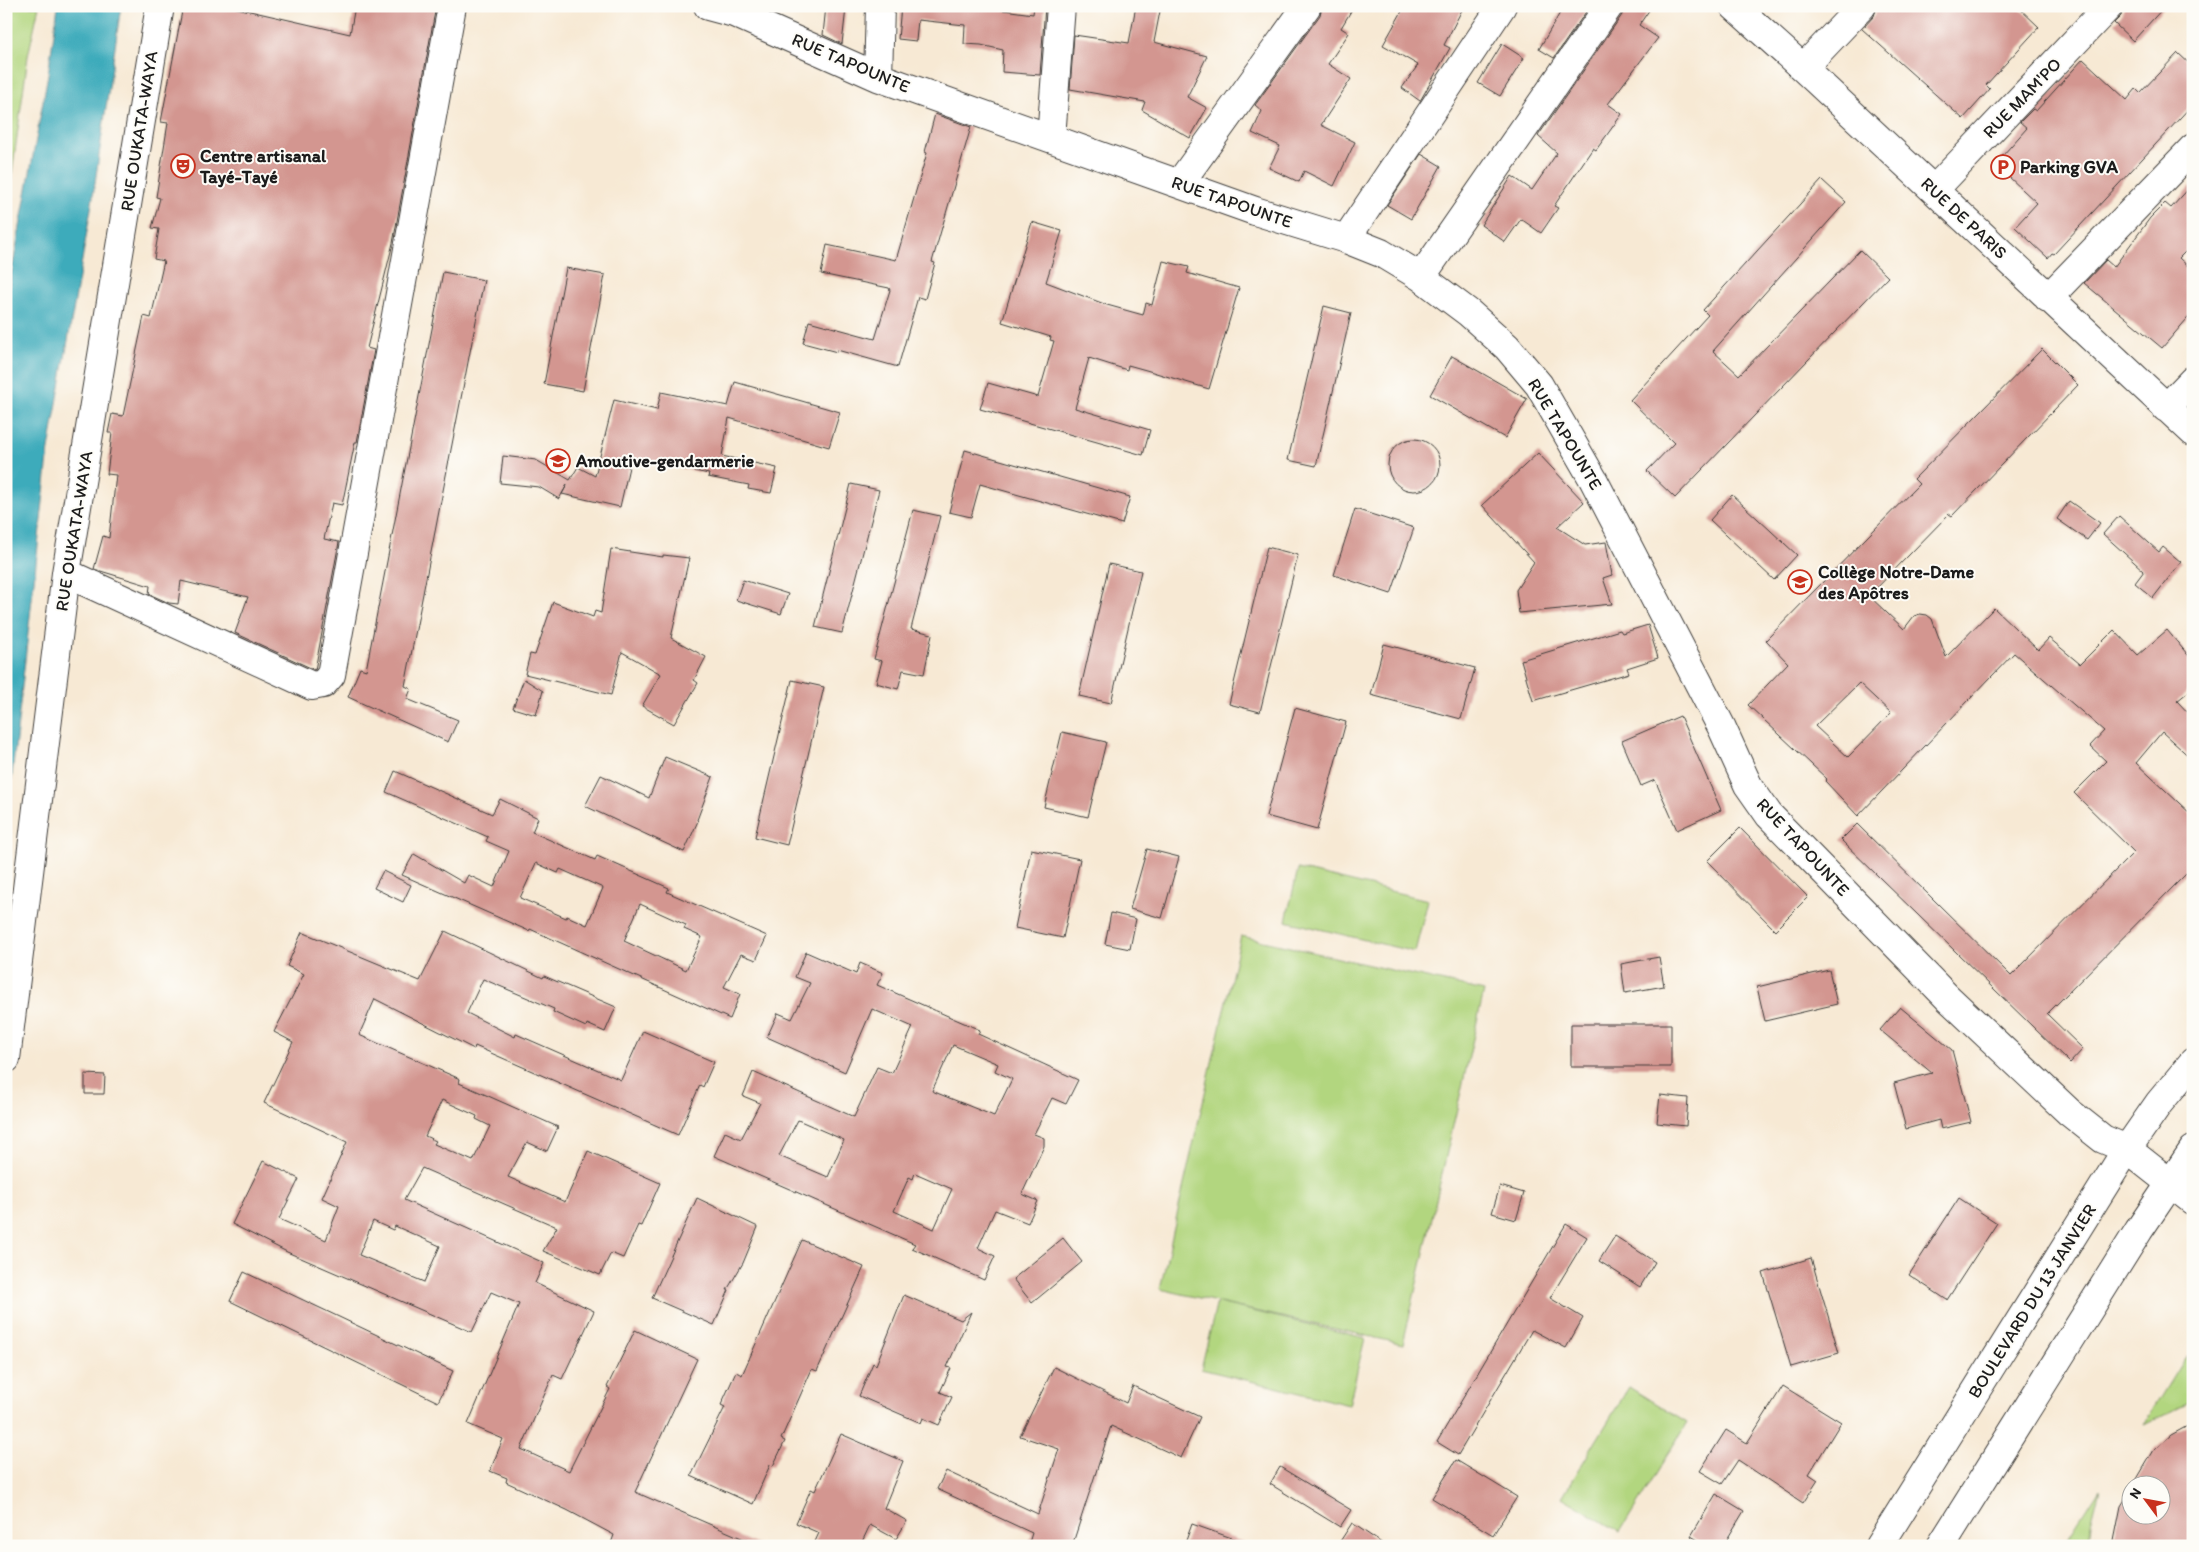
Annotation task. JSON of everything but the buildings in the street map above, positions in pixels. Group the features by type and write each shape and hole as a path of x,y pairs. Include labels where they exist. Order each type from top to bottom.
{"main road":[{"name":"RUE OUKATA-WAYA","path":"6,1059 66,573 160,6"},
{"path":"66,573 312,686 323,684 331,675 452,6"},
{"name":"RUE TAPOUNTE","path":"708,6 734,10 878,77 1255,211 1346,239 1381,253 1421,277 1469,313 1507,347 1539,385 1593,479 1722,728 1748,785 1769,815 1947,997 2069,1112 2102,1139 2127,1149 2193,1201"},
{"path":"878,77 880,6"},
{"path":"1051,138 1061,6"},
{"path":"1178,184 1307,6"},
{"path":"1346,239 1502,6"},
{"path":"1421,277 1609,6"},
{"name":"RUE DE PARIS","path":"1734,6 2193,432"},
{"path":"1803,68 1862,6"},
{"name":"RUE MAM'PO","path":"1934,190 2109,6"},
{"path":"2048,298 2193,148"},
{"path":"2166,408 2193,380"},
{"name":"BOULEVARD DU 13 JANVIER","path":"1879,1546 2127,1149 2159,1102 2193,1062"},
{"path":"1941,1546 2193,1150"}],"green space":[{"path":"6,6 39,6 28,56 6,217"},
{"path":"1298,869 1428,900 1415,952 1286,921"},
{"path":"1241,936 1484,991 1403,1344 1219,1303 1365,1338 1349,1405 1201,1369 1217,1302 1160,1289"},
{"path":"2193,1352 2193,1400 2144,1424 2184,1359"},
{"path":"1629,1387 1687,1423 1620,1532 1562,1497"},
{"path":"2100,1488 2091,1523 2089,1546 2063,1546"}],"water":[{"path":"58,6 121,6 92,203 49,449 6,828 6,303 48,74"}],"place":[{"name":"Centre artisanal Tayé-Tayé","path":"183,166"},
{"name":"Parking GVA","path":"2003,167"},
{"name":"Amoutive-gendarmerie","path":"558,461"},
{"name":"Collège Notre-Dame des Apôtres","path":"1800,582"}]}
